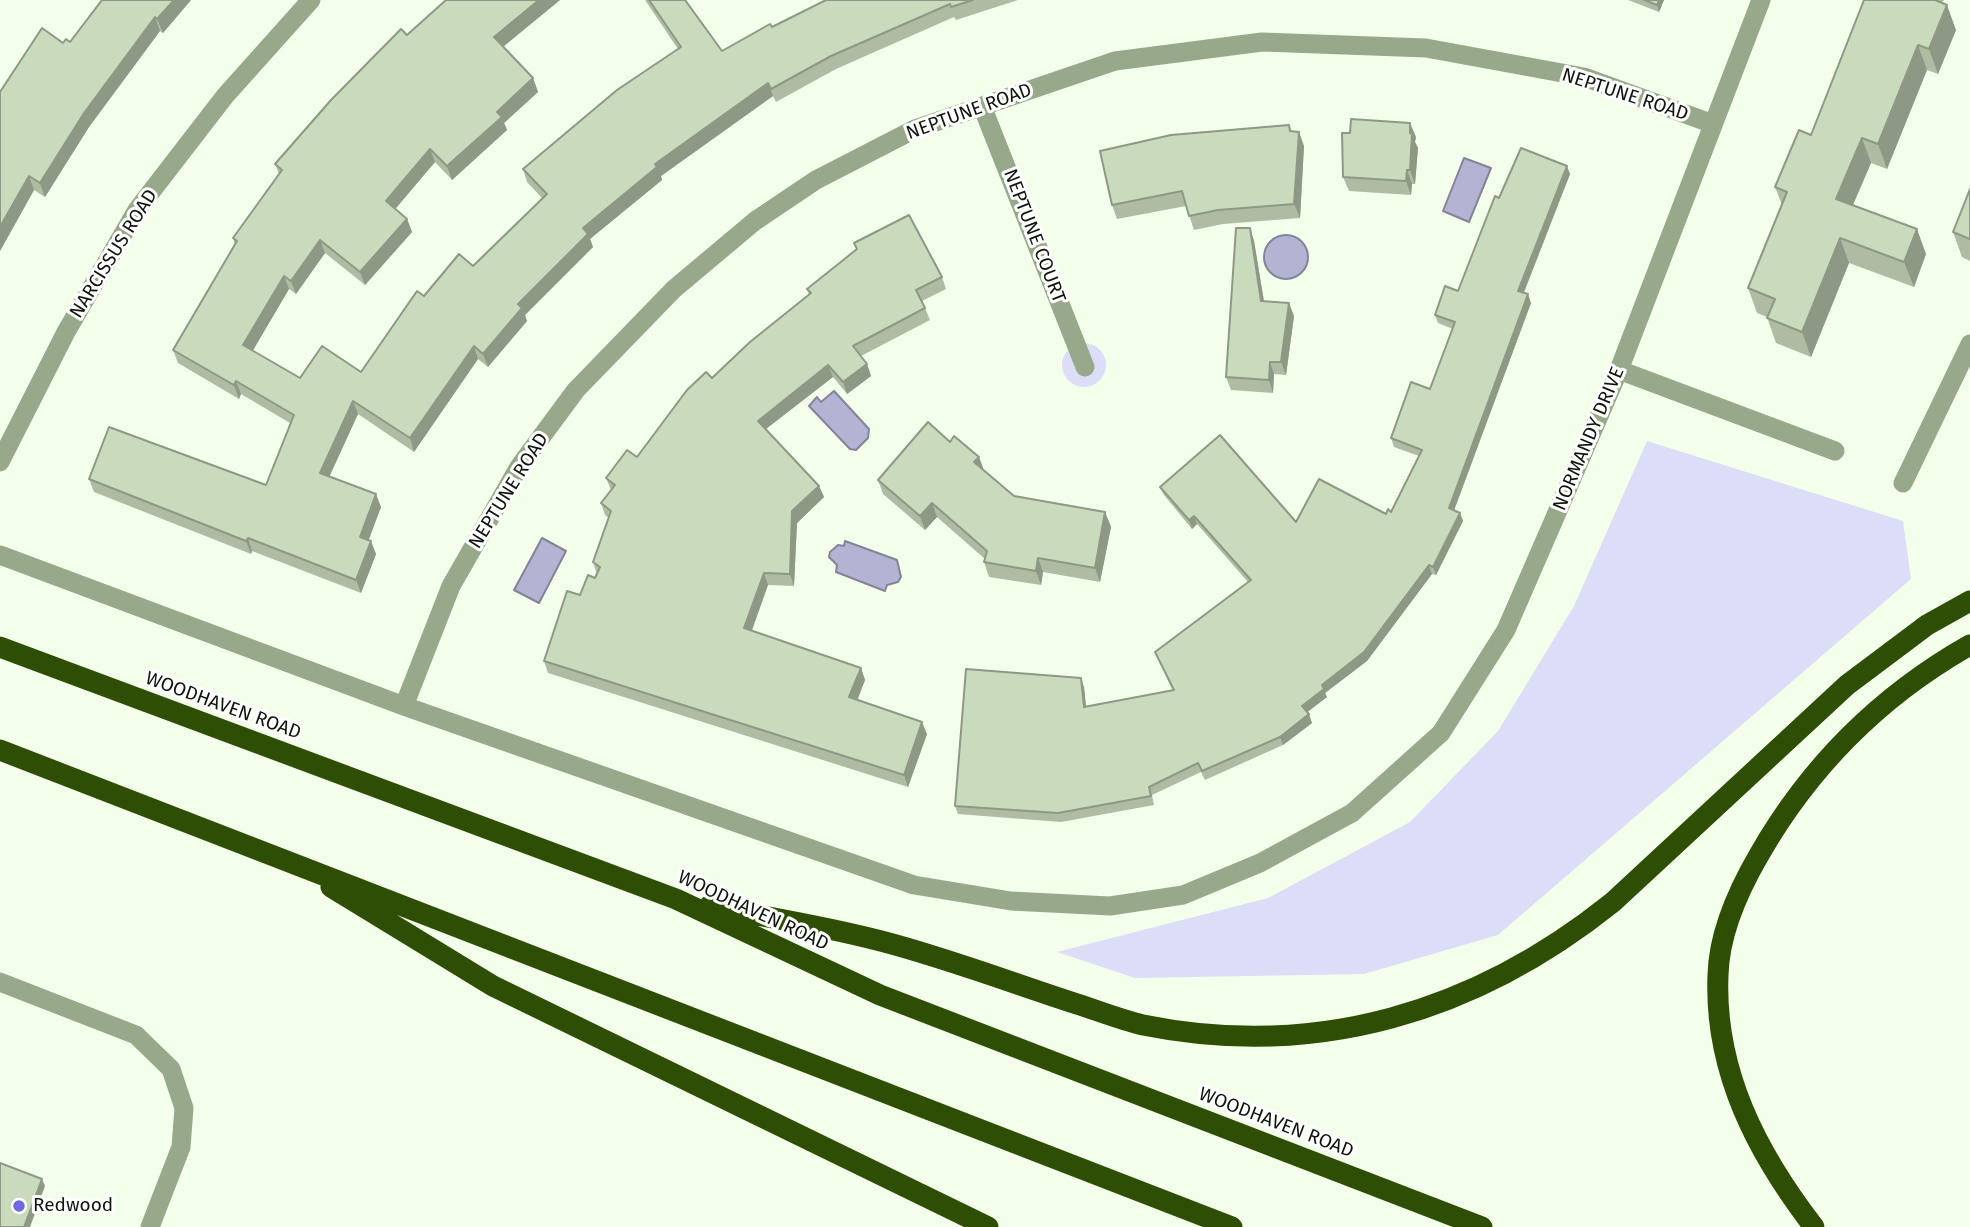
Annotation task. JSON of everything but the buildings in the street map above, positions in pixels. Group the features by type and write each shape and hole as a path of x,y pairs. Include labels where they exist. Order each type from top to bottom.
{"highway":[{"path":"676,899 881,941 1141,1024 1222,1037 1279,1037 1331,1032 1384,1021 1437,1004 1488,983 1578,930 1613,902 1847,685 1927,625 1970,601"},
{"path":"1814,1227 1766,1160 1748,1125 1734,1088 1719,1012 1718,974 1723,941 1749,872 1803,786 1834,749 1872,714 1909,684 1970,645"},
{"name":"WOODHAVEN ROAD","path":"0,647 676,899 880,995 1482,1227"},
{"path":"0,750 285,858 1232,1227"},
{"path":"285,858 493,986 988,1227"}],"street":[{"name":"NARCISSUS ROAD","path":"0,462 66,332 137,210 225,96 311,0"},
{"name":"NORMANDY DRIVE","path":"404,706 914,885 1011,901 1110,906 1183,895 1260,863 1352,813 1441,733 1506,630 1619,370 1761,0"},
{"name":"NEPTUNE ROAD","path":"404,706 451,586 519,467 584,381 674,289 755,221 816,180 915,129 1115,61 1262,42 1426,48 1584,77 1713,124"},
{"name":"NEPTUNE COURT","path":"982,106 1085,367"},
{"path":"1903,483 1970,344"},
{"path":"1619,370 1835,452"},
{"path":"0,555 404,706"},
{"path":"0,982 136,1035 171,1069 184,1108 181,1147 150,1227"}],"shaded area":[{"path":"1464,158 1491,168 1469,222 1443,211"},
{"path":"1286,235 1302,241 1308,257 1302,273 1286,279 1270,273 1264,257 1270,241"},
{"path":"1084,343 1100,349 1106,365 1100,381 1084,387 1068,381 1062,365 1068,349"},
{"path":"834,391 869,429 868,438 856,450 850,449 809,406 817,397 821,402"},
{"path":"1647,441 1903,521 1911,579 1498,935 1364,974 1135,978 1057,952 1268,898 1410,822 1498,731 1574,606"},
{"path":"542,538 566,551 539,603 514,590"},
{"path":"845,541 897,560 901,577 898,582 887,585 885,591 836,572 837,565 829,557 830,552 838,545 844,546"}],"place":[{"name":"Redwood","path":"19,1206"}]}
